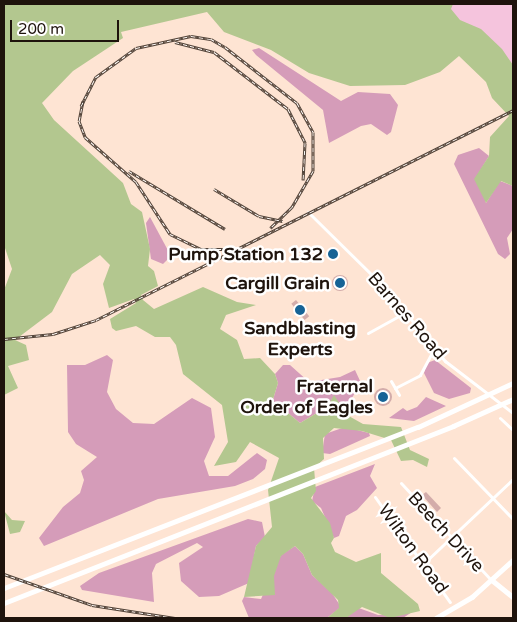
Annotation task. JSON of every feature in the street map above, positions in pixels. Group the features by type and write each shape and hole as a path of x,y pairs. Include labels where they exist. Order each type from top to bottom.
{"highway":[{"path":"4,588 418,427 513,383"},
{"path":"4,603 384,453 513,399"}],"main road":[{"path":"436,618 492,580 513,560"},
{"path":"492,580 513,597"}],"street":[{"name":"Barnes Road","path":"308,212 406,312 434,349 470,381 513,414"},
{"path":"368,333 406,312"},
{"path":"395,388 420,375 434,349"},
{"path":"391,381 399,395"},
{"path":"500,418 513,430"},
{"path":"454,458 513,519"},
{"path":"423,564 513,479"},
{"name":"Beech Drive","path":"401,483 492,580"},
{"name":"Wilton Road","path":"375,497 450,602"}],"shaded area":[{"path":"4,4 453,4 451,9 460,20 481,29 502,49 513,65 513,186 501,181 486,203 474,179 489,156 490,137 509,116 492,98 486,82 459,56 440,72 405,85 350,86 309,73 271,50 224,32 207,12 121,32 123,38 73,71 42,103 54,120 123,183 131,204 142,212 150,249 148,266 154,271 158,286 141,295 143,300 154,309 203,287 237,302 256,305 226,315 220,329 237,340 244,359 260,358 275,374 278,383 271,406 282,408 300,423 327,407 334,395 347,415 363,424 401,427 410,450 429,459 427,467 413,460 401,461 391,440 362,431 334,428 323,438 324,459 314,468 316,491 311,498 330,523 334,538 331,543 335,552 356,562 381,553 381,573 418,604 420,611 390,618 362,607 346,618 327,618 339,608 338,600 312,575 303,554 295,546 281,556 274,576 275,595 244,597 256,546 272,527 268,490 279,458 250,442 236,462 214,466 228,442 222,405 183,374 176,345 170,337 155,337 136,326 116,331 112,328 110,319 136,303 134,299 109,308 103,284 110,265 100,255 72,274 52,312 15,340 26,345 29,360 8,366 18,388 4,395 4,290 12,269 4,245"},
{"path":"451,4 513,4 513,68 459,21 449,8"},
{"path":"259,48 341,101 358,92 390,94 398,105 391,132 387,135 371,124 361,126 329,143 323,110 252,50"},
{"path":"479,148 489,156 478,174 486,203 500,181 513,186 513,229 507,238 510,254 505,259 498,254 454,164 458,155"},
{"path":"150,217 171,256 163,264 151,259 146,223"},
{"path":"107,355 113,360 107,392 116,409 133,423 154,424 192,398 211,408 215,437 204,461 209,476 228,476 257,453 267,460 265,469 253,479 235,486 158,499 44,546 39,538 63,507 80,493 84,480 81,471 97,457 76,444 68,432 67,365 85,365"},
{"path":"435,360 471,388 470,393 449,399 434,393 424,373 427,363"},
{"path":"283,365 290,365 309,382 340,377 355,370 361,383 347,406 342,409 334,396 327,407 300,423 282,408 271,406 278,383 275,374"},
{"path":"426,397 446,406 414,421 389,418 403,408 407,411 417,407"},
{"path":"345,427 369,433 370,436 330,454 322,453 325,434"},
{"path":"375,464 370,476 377,488 357,510 346,516 339,536 334,538 321,508 312,501 315,487"},
{"path":"4,511 12,520 25,521 20,532 10,534"},
{"path":"248,519 262,522 265,537 256,546 249,583 219,596 199,597 181,581 179,563 203,547 197,543 156,564 152,573 154,602 82,590 80,586 99,573"},
{"path":"295,546 303,554 312,575 332,593 341,607 327,618 249,618 242,601 244,597 261,599 281,555"},
{"path":"356,607 378,615 412,612 403,618 346,618"}],"building":[{"name":"Cargill Grain","path":"340,275 348,283 340,291 332,283"},
{"name":"Sandblasting Experts","path":"296,300 309,316 305,320 291,304"},
{"name":"Fraternal Order of Eagles","path":"383,388 389,391 392,397 389,403 383,406 377,403 374,397 377,391"},
{"path":"426,492 441,508 437,512 422,495"}],"railway":[{"path":"81,106 96,77 136,48 191,36 211,39 225,47 297,103 313,132 313,171 292,207 270,228"},
{"path":"175,42 214,52 288,109 305,143 303,180"},
{"path":"83,101 79,121 85,137 136,182 170,234 201,249 230,249"},
{"path":"4,339 53,334 96,320 513,110"},
{"path":"129,171 225,229"},
{"path":"214,189 259,216 282,221"},
{"path":"4,574 92,605 175,618"}],"place":[{"name":"Pump Station 132","path":"333,254"},
{"name":"Cargill Grain","path":"340,283"},
{"name":"Sandblasting Experts","path":"300,310"},
{"name":"Fraternal Order of Eagles","path":"383,397"}]}
